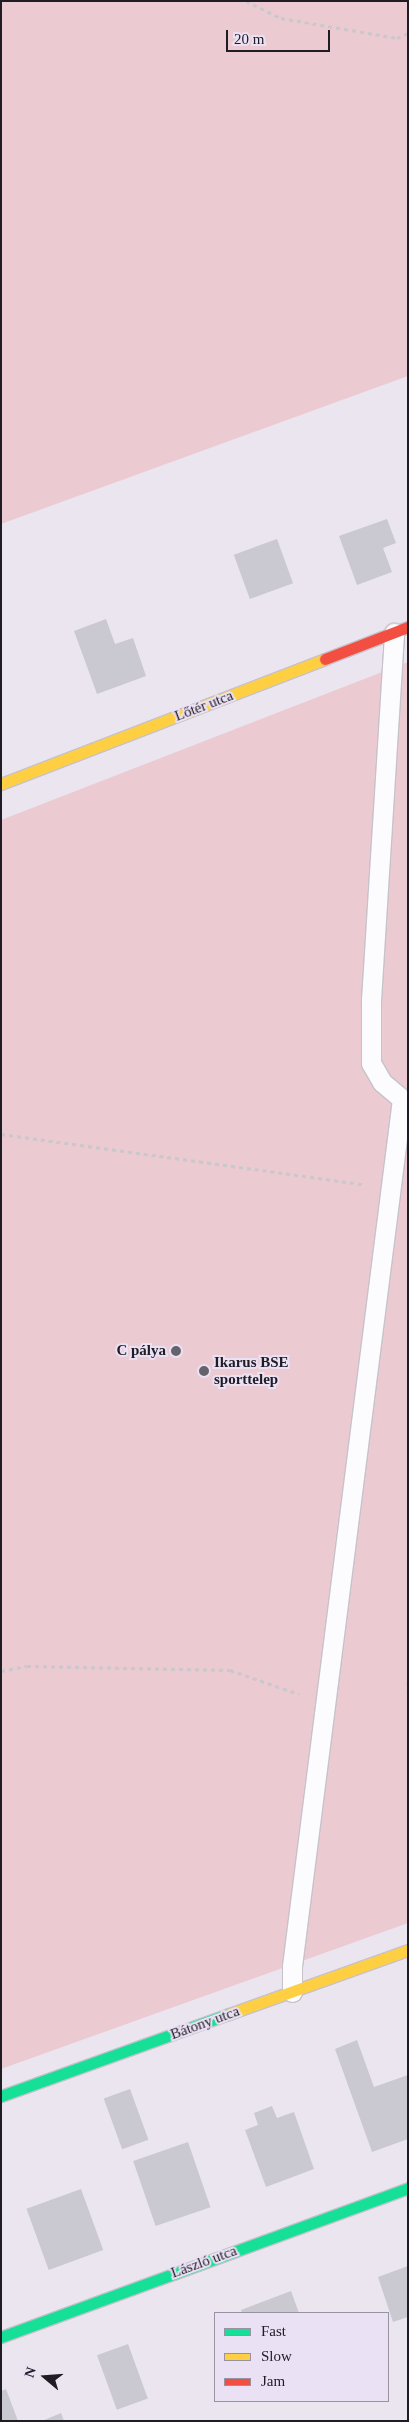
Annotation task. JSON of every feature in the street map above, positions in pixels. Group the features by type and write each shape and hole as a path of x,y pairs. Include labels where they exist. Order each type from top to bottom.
{"street":[{"name":"Lőtér utca","path":"1,784 401,630"},
{"name":"Bátony utca","path":"1,2096 408,1950"},
{"name":"László utca","path":"1,2337 408,2188"}],"lane":[{"path":"292,1992 292,1966 402,1099 382,1082 371,1063 371,1000 401,630"}],"path":[{"path":"246,1 280,18 397,38 408,34"},
{"path":"1,1134 391,1188"},
{"path":"1,1671 27,1666 230,1670 326,1703"},
{"path":"408,1682 408,1692"}],"shaded area":[{"path":"1,1 408,1 408,376 1,524"},
{"name":"Ikarus BSE sporttelep","path":"408,662 408,1923 1,2069 1,820"}],"building":[{"path":"387,519 396,543 383,548 392,572 357,585 339,536"},
{"path":"277,539 293,583 250,599 234,555"},
{"path":"106,619 115,644 133,638 146,676 97,694 74,631"},
{"path":"357,2040 374,2087 408,2075 408,2139 372,2152 335,2049"},
{"path":"130,2089 148,2140 122,2149 104,2099"},
{"path":"272,2106 277,2118 294,2112 314,2169 266,2187 245,2130 258,2125 254,2113"},
{"path":"188,2142 210,2207 156,2226 133,2161"},
{"path":"81,2189 103,2250 49,2270 26,2209"},
{"path":"408,2266 408,2317 393,2322 378,2277"},
{"path":"291,2291 299,2312 242,2312 241,2310"},
{"path":"128,2344 148,2399 117,2410 97,2355"},
{"path":"6,2389 18,2421 1,2421 1,2391"},
{"path":"61,2413 64,2421 42,2421"}],"traffic: fast":[{"path":"1,2096 229,2014"},
{"path":"1,2337 408,2188"}],"traffic: slow":[{"path":"1,784 325,659"},
{"path":"229,2014 408,1950"}],"traffic: jam":[{"path":"325,659 408,627"}],"place":[{"name":"C pálya","path":"176,1351"},
{"name":"Ikarus BSE sporttelep","path":"204,1371"}]}
